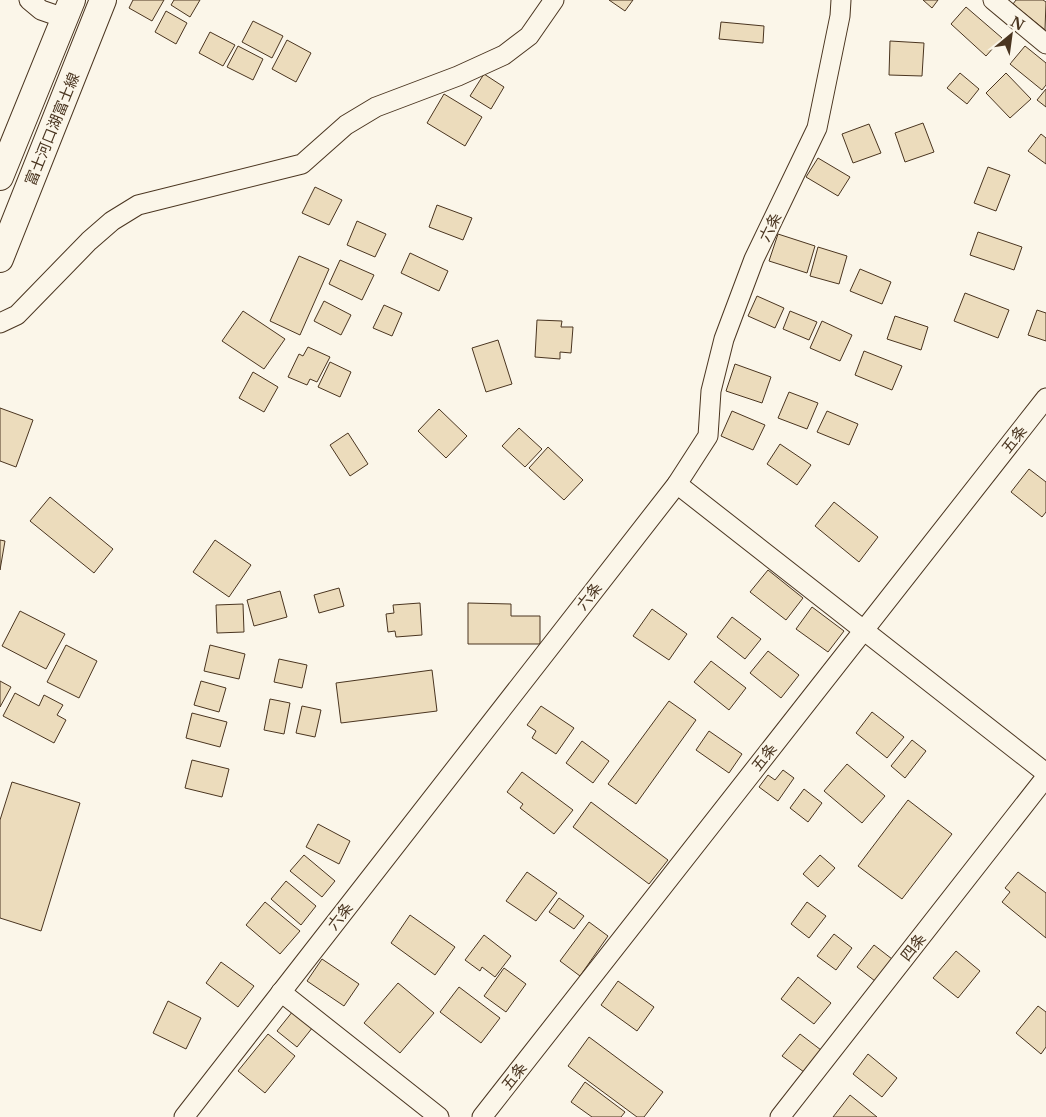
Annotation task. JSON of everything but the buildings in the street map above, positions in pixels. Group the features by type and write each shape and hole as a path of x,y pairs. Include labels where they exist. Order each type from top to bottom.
{"main road":[{"name":"富士河口湖富士線","path":"0,259 103,0"},
{"name":"富士河口湖富士線","path":"0,177 68,9"}],"street":[{"path":"29,0 41,10 68,9"},
{"path":"0,323 17,315 89,241 112,221 138,205 302,164 346,125 376,107 458,76 504,55 529,36 554,0"},
{"name":"六条","path":"184,1117 677,484 708,436 711,391 724,339 754,259 817,128 840,16 841,0"},
{"path":"992,0 1046,44"},
{"name":"五条","path":"482,1117 1046,398"},
{"path":"677,484 864,629 1046,775"},
{"name":"四条","path":"780,1117 1046,775"},
{"path":"281,992 440,1117"}]}
